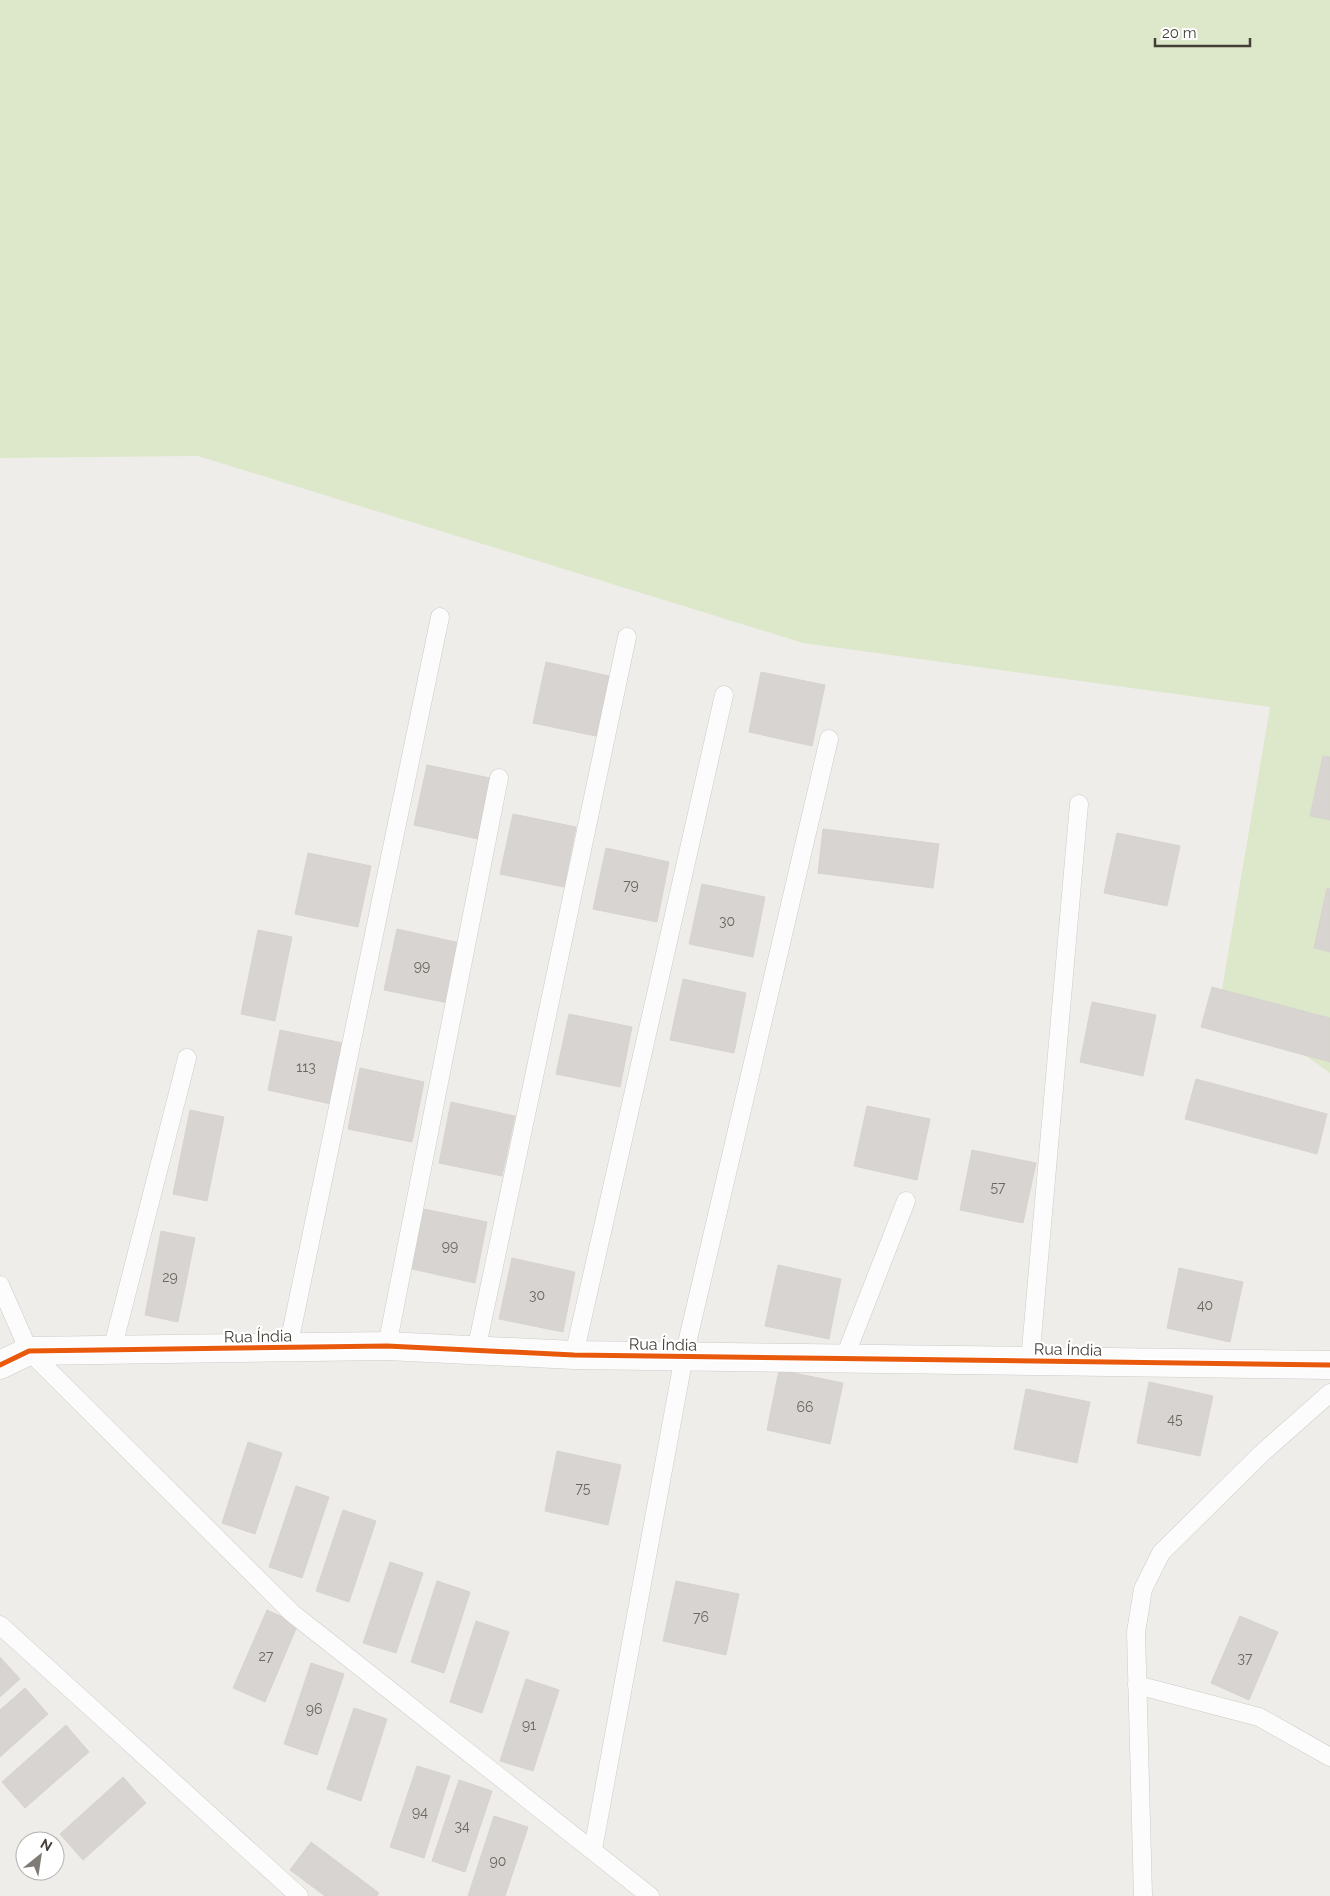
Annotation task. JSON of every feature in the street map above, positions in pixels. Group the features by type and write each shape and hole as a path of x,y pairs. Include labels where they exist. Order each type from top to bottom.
{"street":[{"name":"Rua Índia","path":"0,1365 30,1351 387,1346 574,1355 1330,1365"}],"lane":[{"path":"288,1348 440,617"},
{"path":"476,1351 626,637"},
{"path":"574,1355 724,696"},
{"path":"592,1850 684,1356 829,739"},
{"path":"387,1346 499,778"},
{"path":"1030,1361 1079,804"},
{"path":"112,1350 187,1058"},
{"path":"844,1359 906,1202"},
{"path":"0,1285 30,1351 292,1612 650,1896"},
{"path":"1142,1896 1136,1632 1143,1589 1161,1553 1261,1454 1330,1393"},
{"path":"0,1625 299,1896"},
{"path":"1137,1685 1259,1717 1330,1757"}],"green space":[{"path":"0,0 1330,0 1330,1073 1221,995 1270,707 803,643 198,456 0,458"}],"building":[{"path":"546,662 609,676 596,736 533,723"},
{"path":"761,672 825,685 812,746 749,732"},
{"path":"1323,756 1330,757 1330,820 1310,816"},
{"path":"427,765 490,778 478,839 414,825"},
{"path":"513,814 576,827 564,887 500,874"},
{"path":"823,829 939,844 933,888 818,873"},
{"path":"1117,833 1180,846 1167,906 1104,893"},
{"path":"606,848 669,862 657,922 593,909"},
{"path":"308,853 371,866 358,927 295,914"},
{"path":"702,884 765,897 753,957 689,944"},
{"path":"1327,888 1330,889 1330,952 1314,948"},
{"path":"397,929 460,943 448,1003 384,990"},
{"path":"258,930 292,937 275,1021 241,1014"},
{"path":"683,979 746,993 734,1053 670,1040"},
{"path":"1212,987 1330,1018 1330,1062 1201,1027"},
{"path":"1092,1002 1156,1015 1143,1076 1080,1062"},
{"path":"569,1014 632,1027 620,1087 556,1074"},
{"path":"280,1030 343,1043 331,1104 268,1090"},
{"path":"360,1068 424,1082 412,1142 348,1129"},
{"path":"1196,1079 1327,1114 1317,1154 1185,1119"},
{"path":"451,1102 515,1116 502,1176 439,1163"},
{"path":"867,1106 930,1119 917,1180 854,1166"},
{"path":"190,1110 224,1117 207,1201 173,1194"},
{"path":"972,1150 1036,1163 1023,1223 960,1210"},
{"path":"424,1209 487,1222 475,1283 412,1269"},
{"path":"161,1231 195,1238 178,1322 145,1315"},
{"path":"512,1258 575,1272 563,1332 499,1319"},
{"path":"778,1265 841,1279 829,1339 765,1326"},
{"path":"1179,1268 1243,1282 1230,1342 1167,1328"},
{"path":"779,1370 843,1383 830,1444 767,1430"},
{"path":"1149,1382 1213,1396 1200,1456 1137,1443"},
{"path":"1026,1389 1090,1402 1077,1463 1014,1449"},
{"path":"248,1442 282,1453 255,1534 222,1523"},
{"path":"557,1451 621,1465 608,1525 545,1511"},
{"path":"296,1486 329,1497 302,1578 269,1567"},
{"path":"343,1510 376,1521 349,1602 316,1591"},
{"path":"390,1562 423,1573 396,1653 363,1643"},
{"path":"437,1581 470,1592 444,1673 411,1662"},
{"path":"676,1581 739,1594 726,1655 663,1641"},
{"path":"267,1610 298,1624 265,1702 233,1688"},
{"path":"1240,1616 1278,1632 1249,1700 1211,1683"},
{"path":"476,1621 509,1632 482,1713 450,1702"},
{"path":"0,1657 20,1679 0,1697"},
{"path":"311,1663 344,1674 317,1755 284,1744"},
{"path":"526,1679 559,1690 533,1771 500,1761"},
{"path":"25,1688 48,1714 0,1757 0,1710"},
{"path":"354,1708 387,1719 361,1801 327,1789"},
{"path":"66,1725 89,1752 25,1808 2,1782"},
{"path":"417,1766 450,1776 424,1858 390,1847"},
{"path":"123,1777 146,1803 83,1860 65,1840 65,1831 63,1831"},
{"path":"459,1780 492,1791 465,1872 432,1861"},
{"path":"494,1816 528,1827 505,1896 468,1896"},
{"path":"311,1842 379,1893 377,1896 325,1896 290,1870"}],"cycle path":[{"path":"0,1365 29,1351 387,1346 574,1355 1330,1365"}]}
